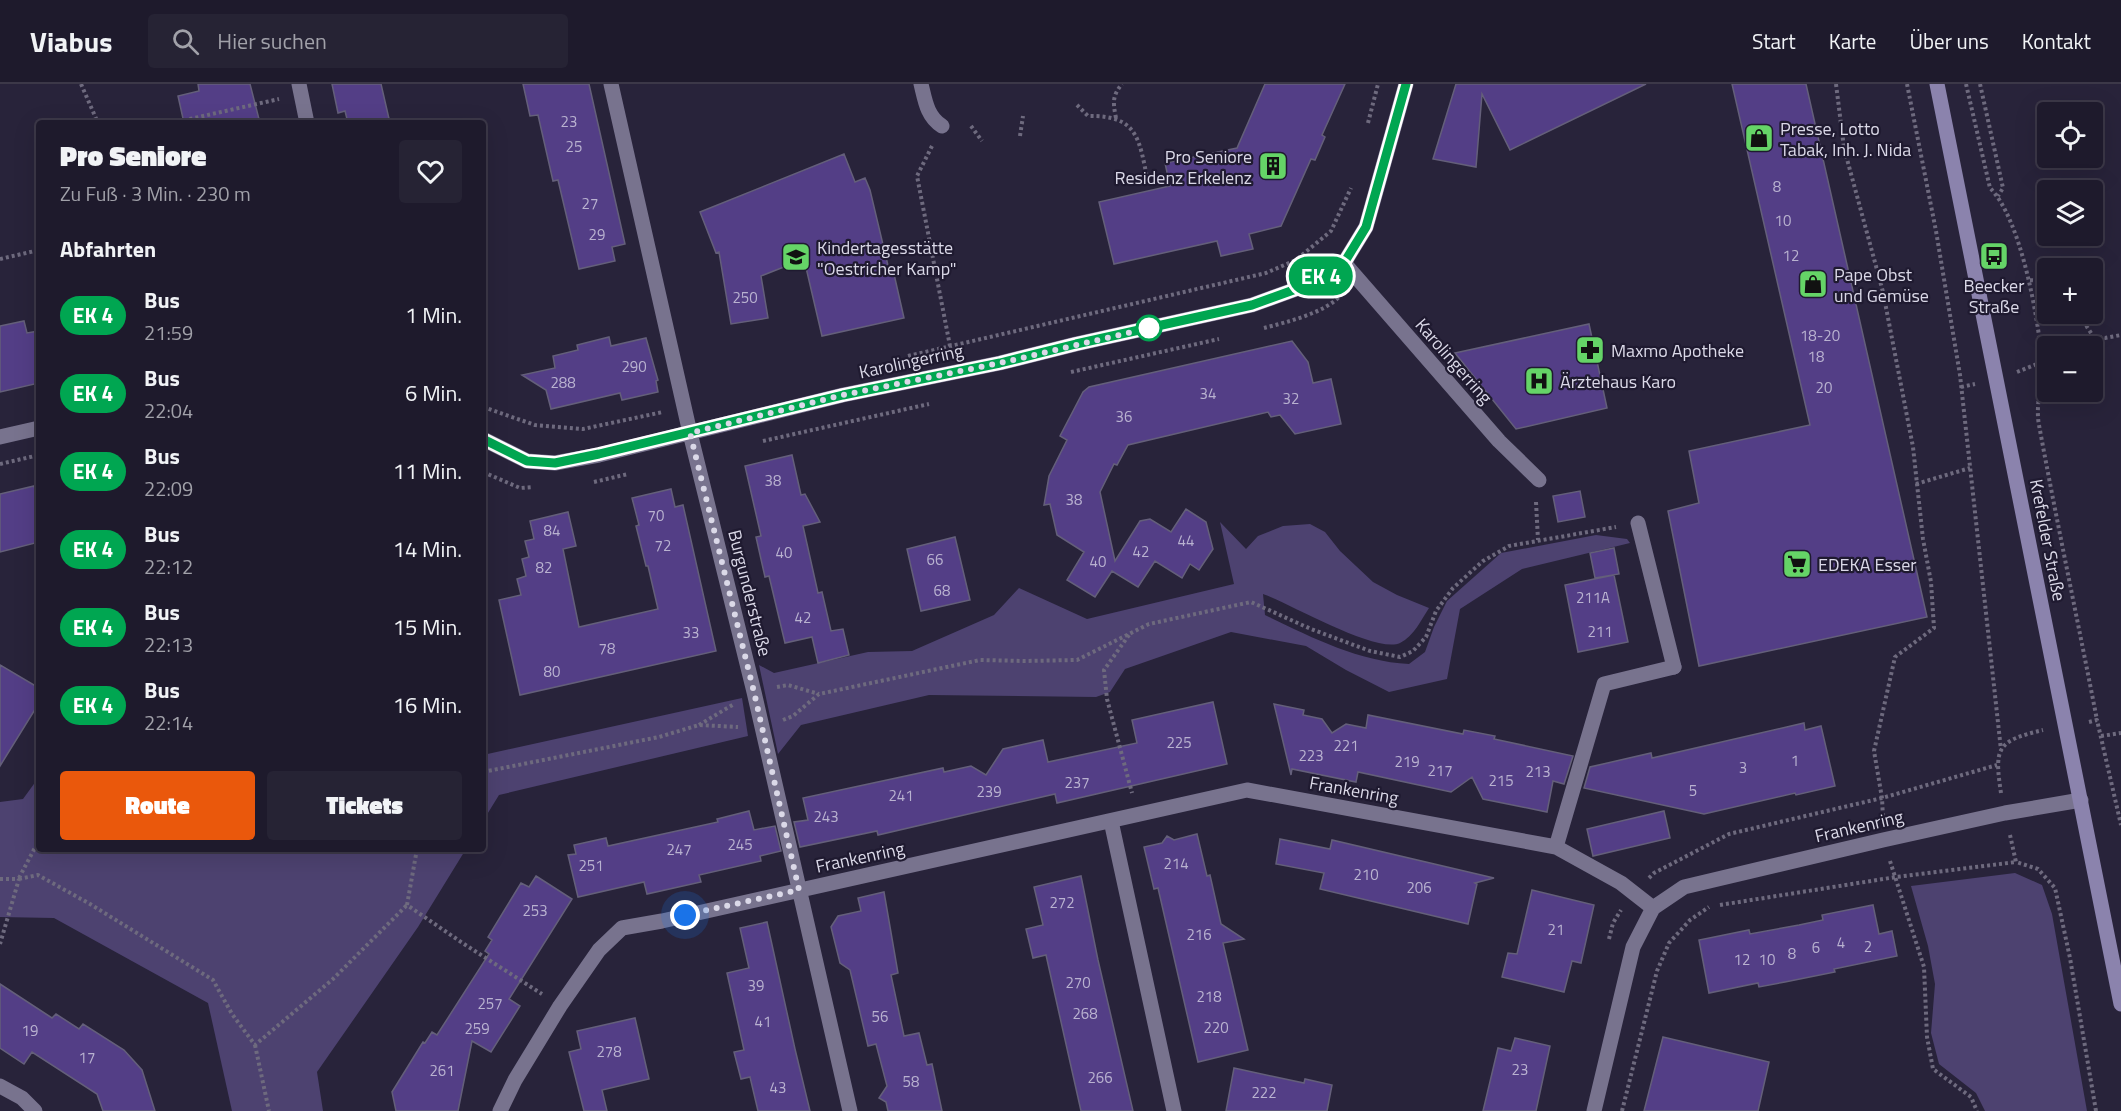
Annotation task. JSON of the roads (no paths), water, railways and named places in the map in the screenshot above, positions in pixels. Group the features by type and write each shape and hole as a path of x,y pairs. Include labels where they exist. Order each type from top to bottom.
{"street":[{"name":"Burgunderstraße","path":"611,84 690,433 850,1111"},
{"path":"921,84 925,103 933,121 942,126"},
{"name":"Karolingerring","path":"486,440 527,461 555,463 690,433 843,395 1000,363 1252,305 1299,288 1344,263 1366,227 1406,84"},
{"name":"Krefelder Straße","path":"1938,84 2121,1004"},
{"path":"300,89 306,120"},
{"name":"Karolingerring","path":"1344,263 1498,441 1539,480"},
{"path":"0,437 36,429"},
{"path":"1556,847 1604,684 1674,667 1638,523"},
{"name":"Frankenring","path":"500,1111 515,1080 560,1006 600,950 622,928 1247,790 1556,847 1621,884 1653,908"},
{"name":"Frankenring","path":"1594,1111 1632,947 1653,908 1684,887 2005,813 2081,800"},
{"path":"1111,821 1174,1111"},
{"path":"0,1086 21,1098 35,1111"}],"place":[{"name":"Presse, Lotto Tabak, Inh. J. Nida","path":"1759,138"},
{"name":"Pro Seniore Residenz Erkelenz","path":"1273,166"},
{"name":"Beecker Straße","path":"1994,256"},
{"name":"Kindertagesstätte \"Oestricher Kamp\"","path":"796,257"},
{"name":"Pape Obst und Gemüse","path":"1813,284"},
{"name":"Maxmo Apotheke","path":"1590,350"},
{"name":"Ärztehaus Karo","path":"1539,381"},
{"name":"EDEKA Esser","path":"1797,564"}]}
